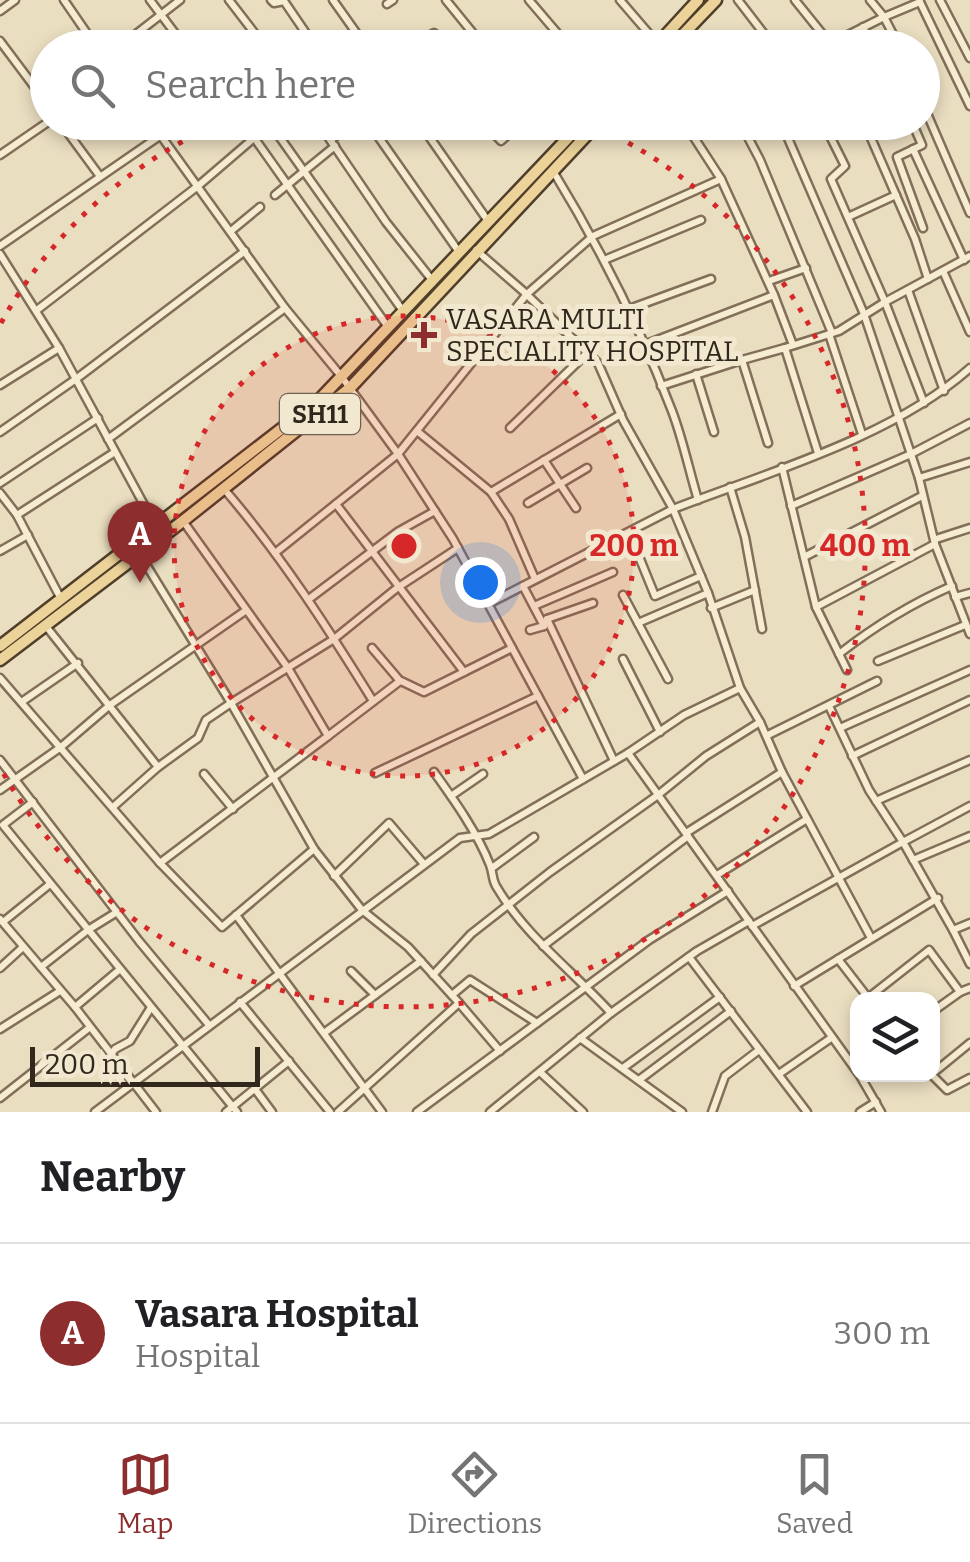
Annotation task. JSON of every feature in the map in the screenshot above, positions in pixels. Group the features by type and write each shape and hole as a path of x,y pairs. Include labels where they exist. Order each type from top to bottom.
{"main road":[{"path":"671,30 698,0"},
{"path":"687,30 716,0"},
{"name":"SH11","path":"0,660 136,550 156,528 320,399 460,252 472,246 582,140"},
{"name":"SH11","path":"0,646 61,598 183,522 350,388 489,222 566,141"}],"street":[{"path":"0,10 15,0"},
{"path":"64,0 85,30"},
{"path":"150,0 172,30"},
{"path":"141,30 180,0"},
{"path":"229,0 252,30"},
{"path":"270,0 284,1 304,30"},
{"path":"333,0 354,30"},
{"path":"446,0 470,30"},
{"path":"528,0 554,30"},
{"path":"620,0 643,30"},
{"path":"738,0 761,30"},
{"path":"795,0 817,30"},
{"path":"870,0 891,30"},
{"path":"940,0 970,58"},
{"path":"859,30 922,1 935,30"},
{"path":"940,40 970,106"},
{"path":"0,41 30,81"},
{"path":"0,155 30,134"},
{"path":"73,140 99,175"},
{"path":"0,246 152,140"},
{"path":"164,140 285,308 398,454 458,548 583,780"},
{"path":"37,310 252,140"},
{"path":"255,140 388,327"},
{"path":"281,140 404,311"},
{"path":"331,140 386,222 432,280"},
{"path":"275,195 336,140"},
{"path":"381,140 460,252"},
{"path":"431,140 489,222"},
{"path":"696,140 721,179 769,280 818,452"},
{"path":"749,140 806,268 862,434"},
{"path":"788,140 864,314 920,478 936,542 970,634"},
{"path":"832,140 845,166 831,179 924,403"},
{"path":"872,140 928,280"},
{"path":"920,140 922,145 897,157 923,228"},
{"path":"938,140 970,213"},
{"path":"661,386 830,333 967,258 912,150"},
{"path":"553,171 593,236 629,309 673,414 698,500"},
{"path":"275,553 398,454 527,294 593,236 721,179"},
{"path":"848,217 896,195"},
{"path":"231,231 260,207"},
{"path":"604,260 701,220"},
{"path":"472,246 598,364 673,510 708,593 740,688 871,938"},
{"path":"0,432 245,251"},
{"path":"0,254 59,348 156,528"},
{"path":"769,280 806,268"},
{"path":"943,271 970,332"},
{"path":"629,309 711,279"},
{"path":"908,290 944,391"},
{"path":"644,345 774,295"},
{"path":"108,439 285,308"},
{"path":"0,385 59,348"},
{"path":"510,428 588,353"},
{"path":"742,360 768,444"},
{"path":"488,604 673,510 900,418 944,391 970,368"},
{"path":"696,374 714,432"},
{"path":"491,492 621,414"},
{"path":"0,483 98,418"},
{"path":"791,506 911,454 970,423"},
{"path":"417,430 491,492 509,519 536,580"},
{"path":"17,515 115,452"},
{"path":"544,460 576,508"},
{"path":"920,478 970,462"},
{"path":"782,466 816,607 847,670"},
{"path":"528,503 587,468"},
{"path":"730,487 745,537 762,629"},
{"path":"224,489 308,599 373,701"},
{"path":"0,492 17,515 61,598"},
{"path":"804,557 922,496"},
{"path":"336,504 464,672"},
{"path":"308,599 399,531 435,511"},
{"path":"183,522 288,668 328,736"},
{"path":"816,607 936,542 970,528"},
{"path":"629,532 655,596 701,576"},
{"path":"0,551 28,535"},
{"path":"113,807 198,738 206,720 334,638 397,588 458,548"},
{"path":"136,550 231,703 314,849 362,910 420,961 500,1051"},
{"path":"534,606 614,572"},
{"path":"524,586 614,761"},
{"path":"839,654 872,628 952,586"},
{"path":"711,608 755,590"},
{"path":"638,623 708,593"},
{"path":"956,597 970,593"},
{"path":"622,594 668,679"},
{"path":"530,630 593,604"},
{"path":"0,790 62,747 110,705 245,611"},
{"path":"45,625 158,767"},
{"path":"878,661 965,625"},
{"path":"372,648 400,681 424,692 512,648"},
{"path":"623,659 660,732"},
{"path":"22,702 78,664"},
{"path":"840,728 970,670"},
{"path":"0,678 160,863 222,927 314,849"},
{"path":"160,863 400,681"},
{"path":"768,735 877,681"},
{"path":"95,1112 460,838 489,834 684,716 740,688"},
{"path":"374,773 538,696"},
{"path":"852,756 970,700"},
{"path":"829,706 876,801 938,898 970,964"},
{"path":"433,975 472,934 509,904 706,756 760,722"},
{"path":"628,753 850,1062"},
{"path":"0,760 210,1026"},
{"path":"876,801 970,760"},
{"path":"434,772 475,837 509,904 543,946 611,1012"},
{"path":"543,946 687,835 782,772"},
{"path":"204,774 233,809"},
{"path":"451,796 483,774"},
{"path":"33,802 3,825 232,1110 289,1062"},
{"path":"492,1112 611,1012 690,957 970,806"},
{"path":"717,875 807,819"},
{"path":"334,876 389,823 424,863"},
{"path":"913,860 970,836"},
{"path":"492,868 534,837"},
{"path":"50,884 1,921 156,1112"},
{"path":"417,1112 648,940 728,891"},
{"path":"794,986 938,898"},
{"path":"41,968 117,912"},
{"path":"236,915 382,1112"},
{"path":"953,930 970,923"},
{"path":"0,968 24,947"},
{"path":"877,992 930,950 960,992"},
{"path":"690,957 807,1112"},
{"path":"838,959 863,992"},
{"path":"324,1033 420,961"},
{"path":"74,1007 119,970"},
{"path":"351,971 375,995"},
{"path":"452,995 470,980 537,1023"},
{"path":"940,1006 970,988"},
{"path":"0,1029 60,991"},
{"path":"623,1068 720,996"},
{"path":"240,1002 334,1112 364,1090 459,1002"},
{"path":"110,1056 114,1049 130,1041 151,1008"},
{"path":"640,1080 731,1010"},
{"path":"0,1098 89,1028"},
{"path":"580,1038 682,1112"},
{"path":"778,1074 831,1038"},
{"path":"940,1067 970,1043"},
{"path":"716,1110 725,1076 759,1050"},
{"path":"541,1073 584,1112"},
{"path":"940,1082 947,1090 970,1078"},
{"path":"864,1082 881,1112"},
{"path":"255,1089 272,1112"},
{"path":"860,1112 876,1102"}],"place":[{"name":"VASARA MULTI SPECIALITY HOSPITAL","path":"424,335"},
{"name":"Vasara Hospital","path":"140,583"}]}
